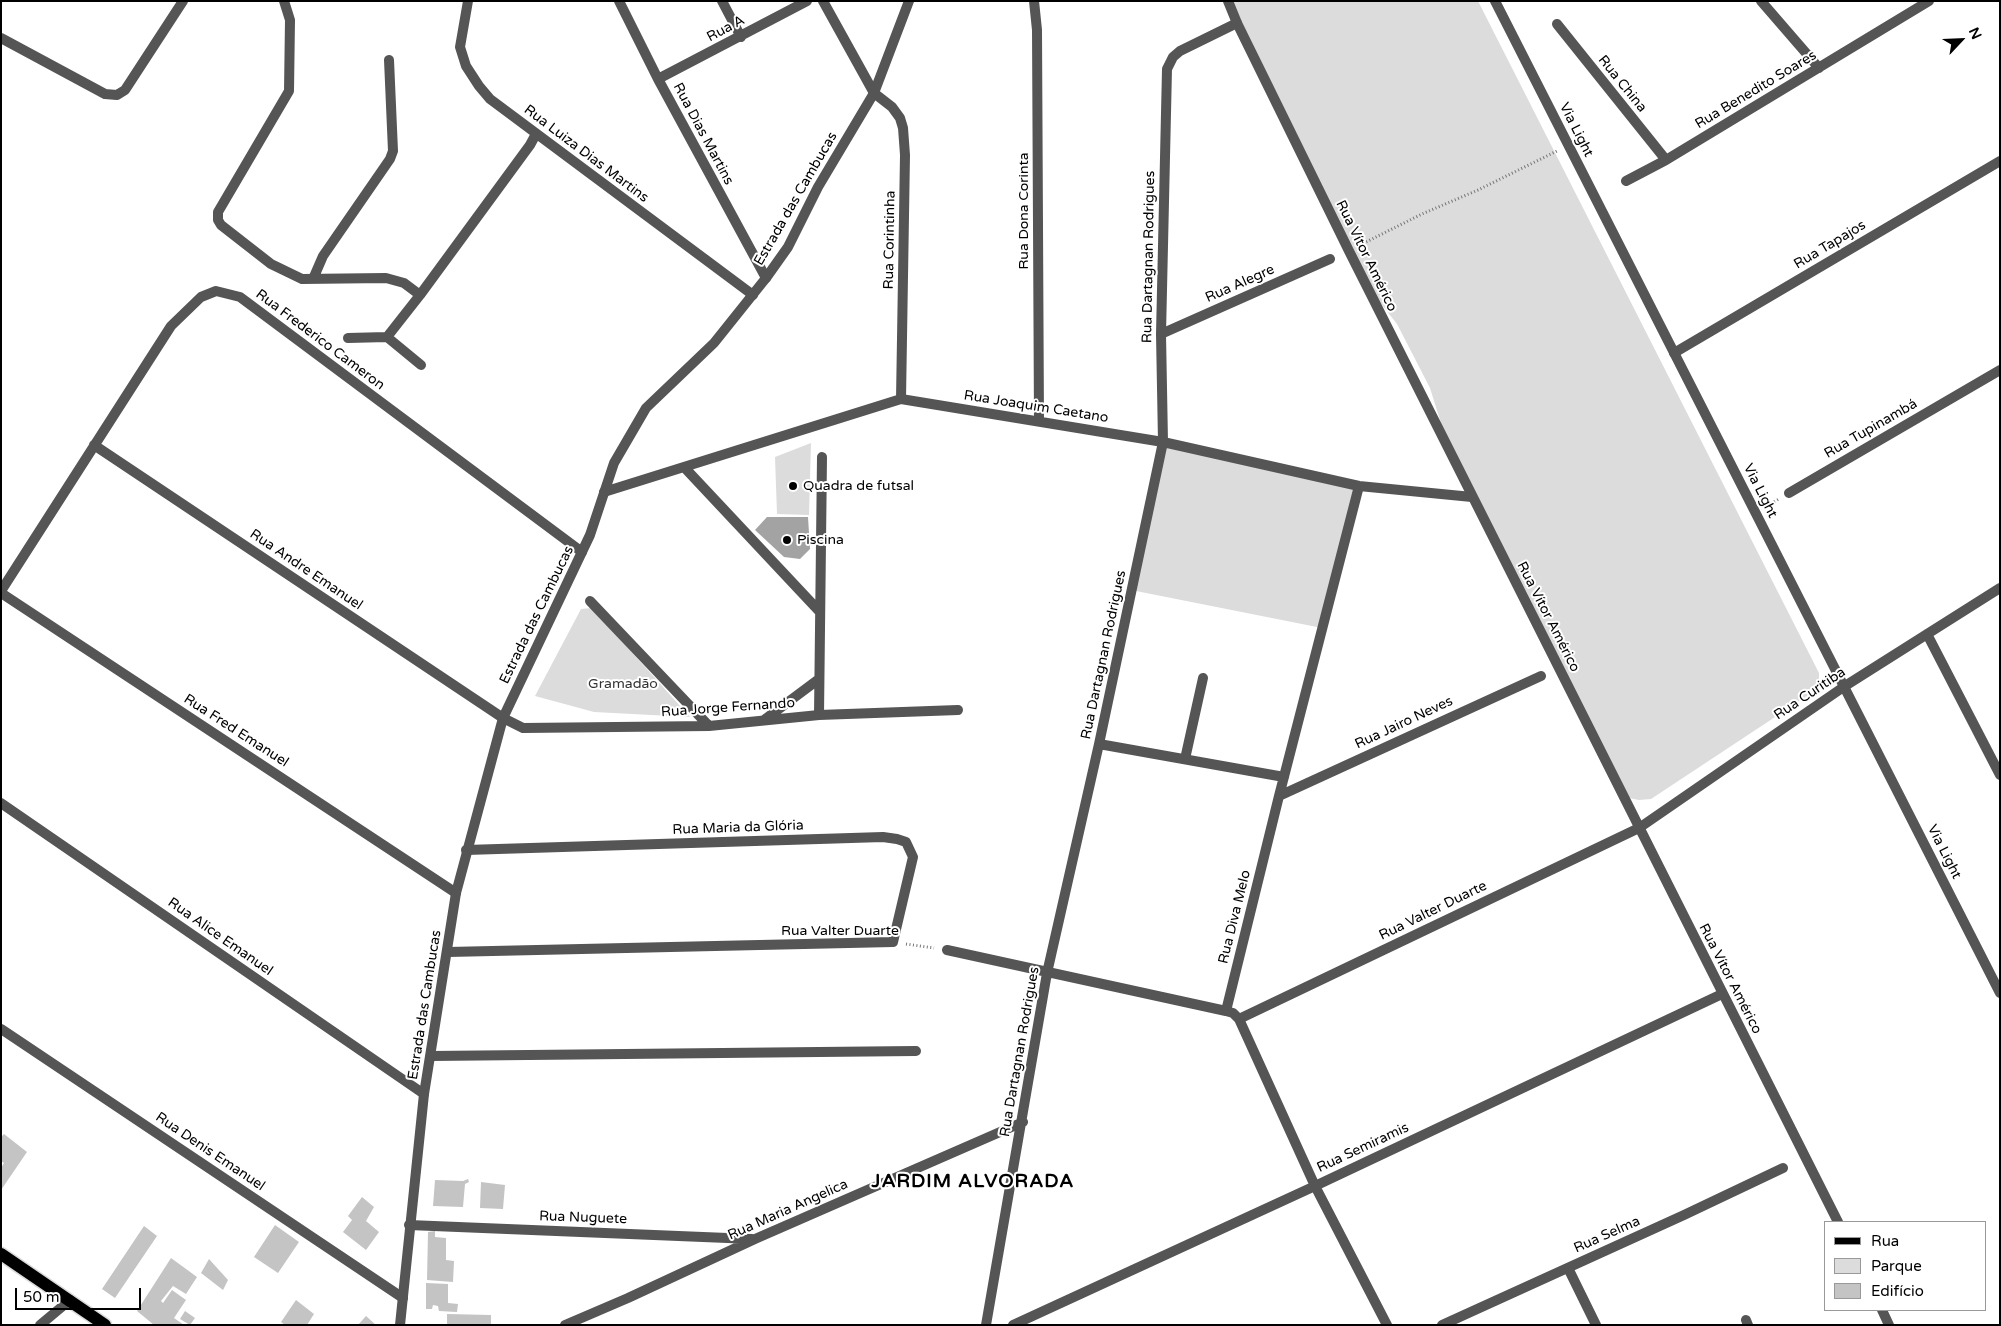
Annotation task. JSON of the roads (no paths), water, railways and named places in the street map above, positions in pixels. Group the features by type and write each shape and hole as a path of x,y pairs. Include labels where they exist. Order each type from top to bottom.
{"main road":[{"path":"1,1254 105,1325"}],"street":[{"path":"1,38 105,94 117,95 125,90 183,1"},
{"path":"284,1 290,20 290,91 218,212 217,217 221,225 271,264 302,279 386,278 404,283 420,295"},
{"name":"Rua Luiza Dias Martins","path":"468,1 460,48 466,66 490,99 753,294"},
{"name":"Rua Dias Martins","path":"619,1 658,79 766,278"},
{"path":"722,1 741,37"},
{"name":"Rua A","path":"658,79 741,37 806,1"},
{"path":"823,1 874,93"},
{"name":"Estrada das Cambucas","path":"400,1325 424,1094 456,893 503,718 590,535 614,462 646,408 714,343 766,278 788,247 818,187 874,93 910,1"},
{"name":"Rua Dona Corinta","path":"1034,1 1037,30 1039,421"},
{"path":"1228,1 1237,24"},
{"name":"Via Light","path":"1495,1 2000,994"},
{"path":"1761,1 1820,68"},
{"name":"Rua Benedito Soares","path":"1626,181 1666,160 1929,1"},
{"name":"Rua Vítor Américo","path":"1237,24 1348,252 1837,1221"},
{"name":"Rua Dartagnan Rodrigues","path":"986,1325 1047,973 1099,744 1163,442 1161,334 1167,69 1173,57 1180,51 1237,24"},
{"name":"Rua China","path":"1557,24 1666,160"},
{"path":"312,279 323,256 390,159 393,151 389,60"},
{"name":"Rua Corintinha","path":"874,93 892,107 900,118 903,128 905,155 901,399"},
{"path":"387,337 420,295 530,145 536,134"},
{"name":"Rua Tapajos","path":"1674,353 2000,161"},
{"name":"Rua Alegre","path":"1161,334 1330,259"},
{"name":"Rua Frederico Cameron","path":"1,592 171,326 201,297 216,292 240,297 582,552"},
{"path":"348,338 387,337 420,364"},
{"name":"Rua Tupinambá","path":"1789,493 2000,370"},
{"name":"Rua Joaquim Caetano","path":"604,492 901,399 1163,442 1359,486 1472,497"},
{"name":"Rua Andre Emanuel","path":"94,445 503,718"},
{"path":"819,715 822,457"},
{"path":"684,467 820,612"},
{"name":"Rua Diva Melo","path":"1226,1011 1359,486"},
{"name":"Rua Curitiba","path":"1639,828 1845,686 2000,588"},
{"name":"Rua Fred Emanuel","path":"1,592 456,893"},
{"path":"590,601 709,726"},
{"path":"1927,634 2000,775"},
{"name":"Rua Jairo Neves","path":"1279,796 1540,676"},
{"path":"1185,759 1203,678"},
{"path":"763,721 819,679"},
{"name":"Rua Jorge Fernando","path":"503,718 523,728 709,726 819,715 958,710"},
{"path":"1099,744 1284,778"},
{"name":"Rua Alice Emanuel","path":"1,803 424,1094"},
{"name":"Rua Valter Duarte","path":"1239,1019 1639,828"},
{"name":"Rua Maria da Glória","path":"466,850 897,838 906,842 913,857 893,942"},
{"name":"Rua Valter Duarte","path":"448,952 893,942"},
{"path":"947,950 1233,1013 1239,1019 1315,1186 1387,1325"},
{"name":"Rua Semiramis","path":"1013,1325 1315,1186 1722,994"},
{"name":"Rua Denis Emanuel","path":"1,1029 402,1298"},
{"path":"431,1056 916,1051"},
{"name":"Rua Maria Angelica","path":"565,1325 1022,1122"},
{"name":"Rua Selma","path":"1442,1325 1783,1168"},
{"name":"Rua Nuguete","path":"409,1225 755,1239"},
{"path":"1568,1268 1596,1325"},
{"path":"40,1325 70,1300"},
{"path":"1882,1311 1889,1325"}],"place":[{"name":"Quadra de futsal","path":"793,486"},
{"name":"Piscina","path":"787,540"}],"district":[{"name":"JARDIM ALVORADA","path":"973,1182"}],"park label":[{"name":"Gramadão","path":"623,684"}]}
